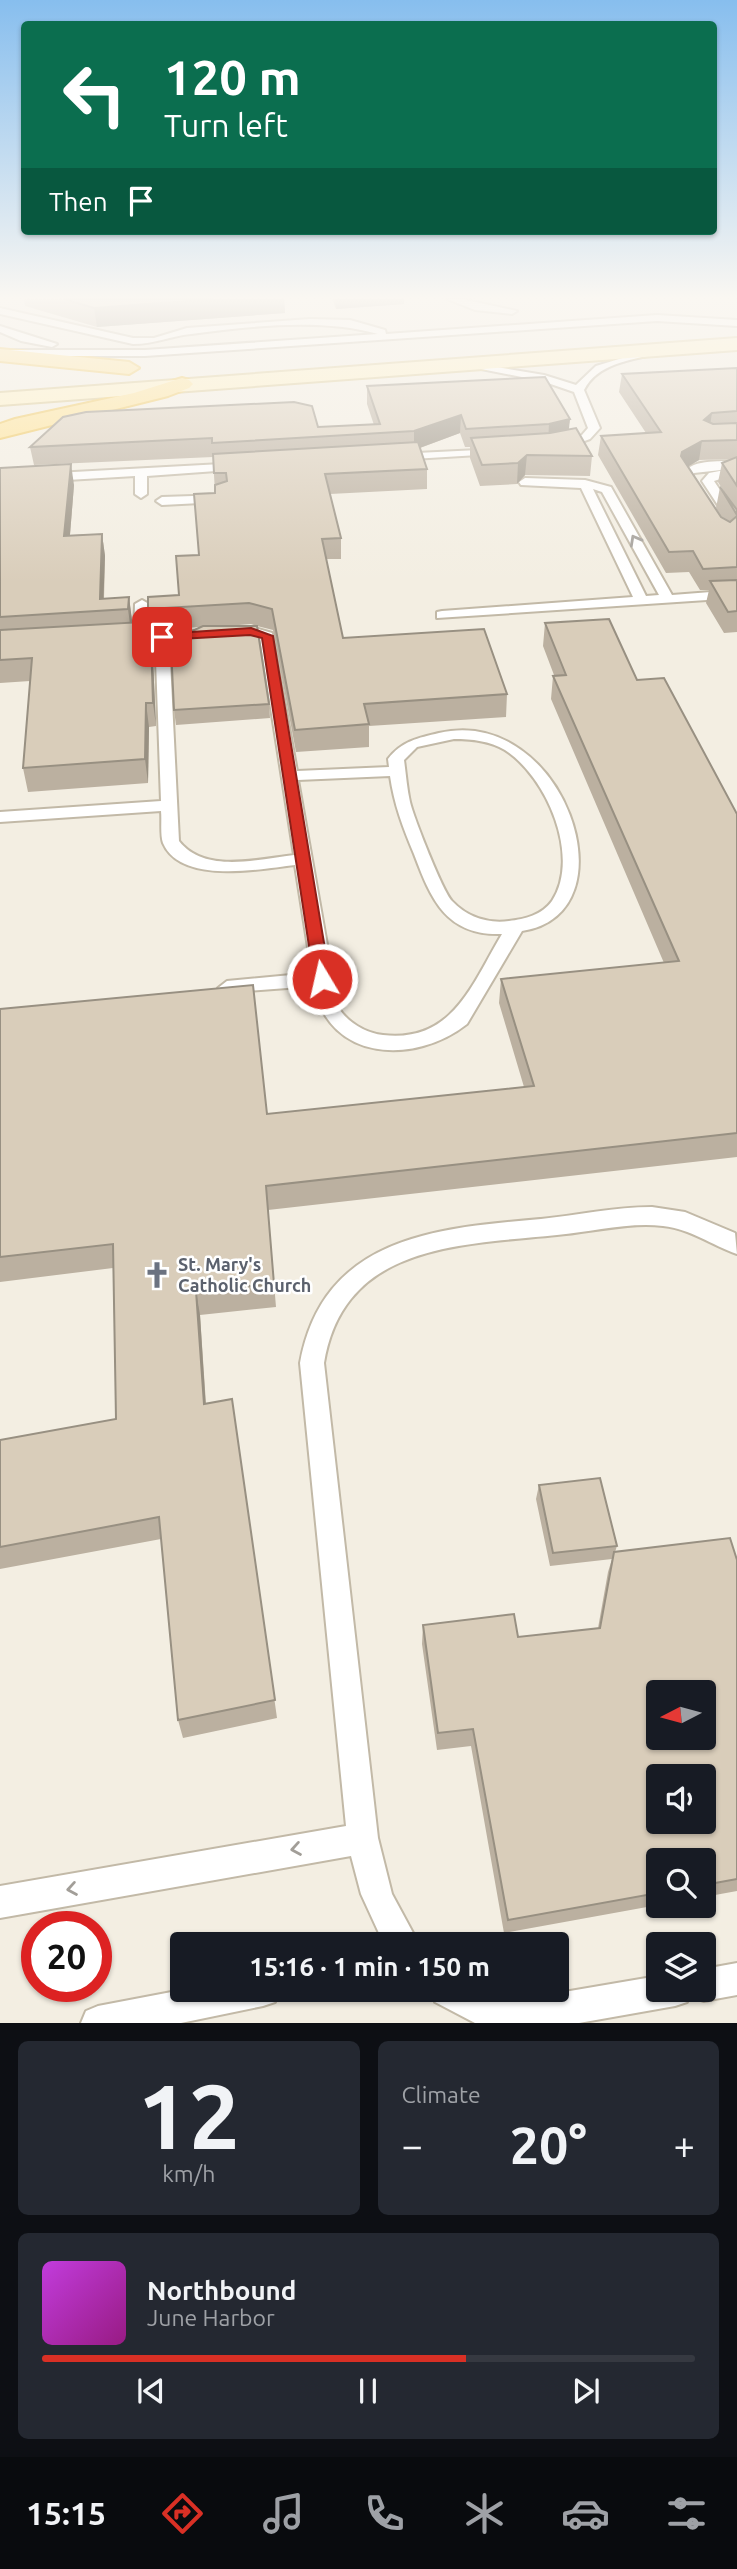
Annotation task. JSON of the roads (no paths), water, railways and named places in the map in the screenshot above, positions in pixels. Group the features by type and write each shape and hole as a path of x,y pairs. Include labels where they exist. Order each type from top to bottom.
{"main road":[{"path":"0,399 68,393"},
{"path":"0,431 55,413 155,393"}],"lane":[{"path":"548,448 579,441 594,428 580,393"},
{"path":"388,458 508,451"},
{"path":"703,503 686,474 699,467 737,465"},
{"path":"0,480 251,466"},
{"path":"737,472 719,474 708,481 737,525"},
{"path":"141,473 141,494"},
{"path":"525,482 585,484 601,487 610,494 668,599"},
{"path":"585,484 641,601"},
{"path":"162,501 222,498"},
{"path":"442,615 737,594"},
{"path":"141,638 142,604"},
{"path":"116,640 251,631 267,636 322,979 331,1012 343,1026 361,1037 383,1043 405,1044 428,1040 447,1031 460,1019 515,928"},
{"path":"181,636 163,660 172,842 176,852 187,860 220,866 303,859"},
{"path":"471,734 487,737 515,749 546,785 564,822 569,843 568,887 561,906 550,918 515,928 477,924 447,908 415,841 402,804 396,771 396,759 412,744 439,735 471,734"},
{"path":"289,776 396,771"},
{"path":"0,817 170,805"},
{"path":"212,989 322,979"},
{"path":"394,1932 372,1889 363,1838 312,1363 316,1334 327,1311 361,1273 395,1254 433,1241 650,1216 697,1225 737,1245"},
{"path":"0,1902 363,1838"},
{"path":"716,1983 737,1979"},
{"path":"468,2002 479,2008 523,2016 646,1995"},
{"path":"98,2023 203,2002"}],"place":[{"name":"St. Mary's Catholic Church","path":"157,1275"}]}
